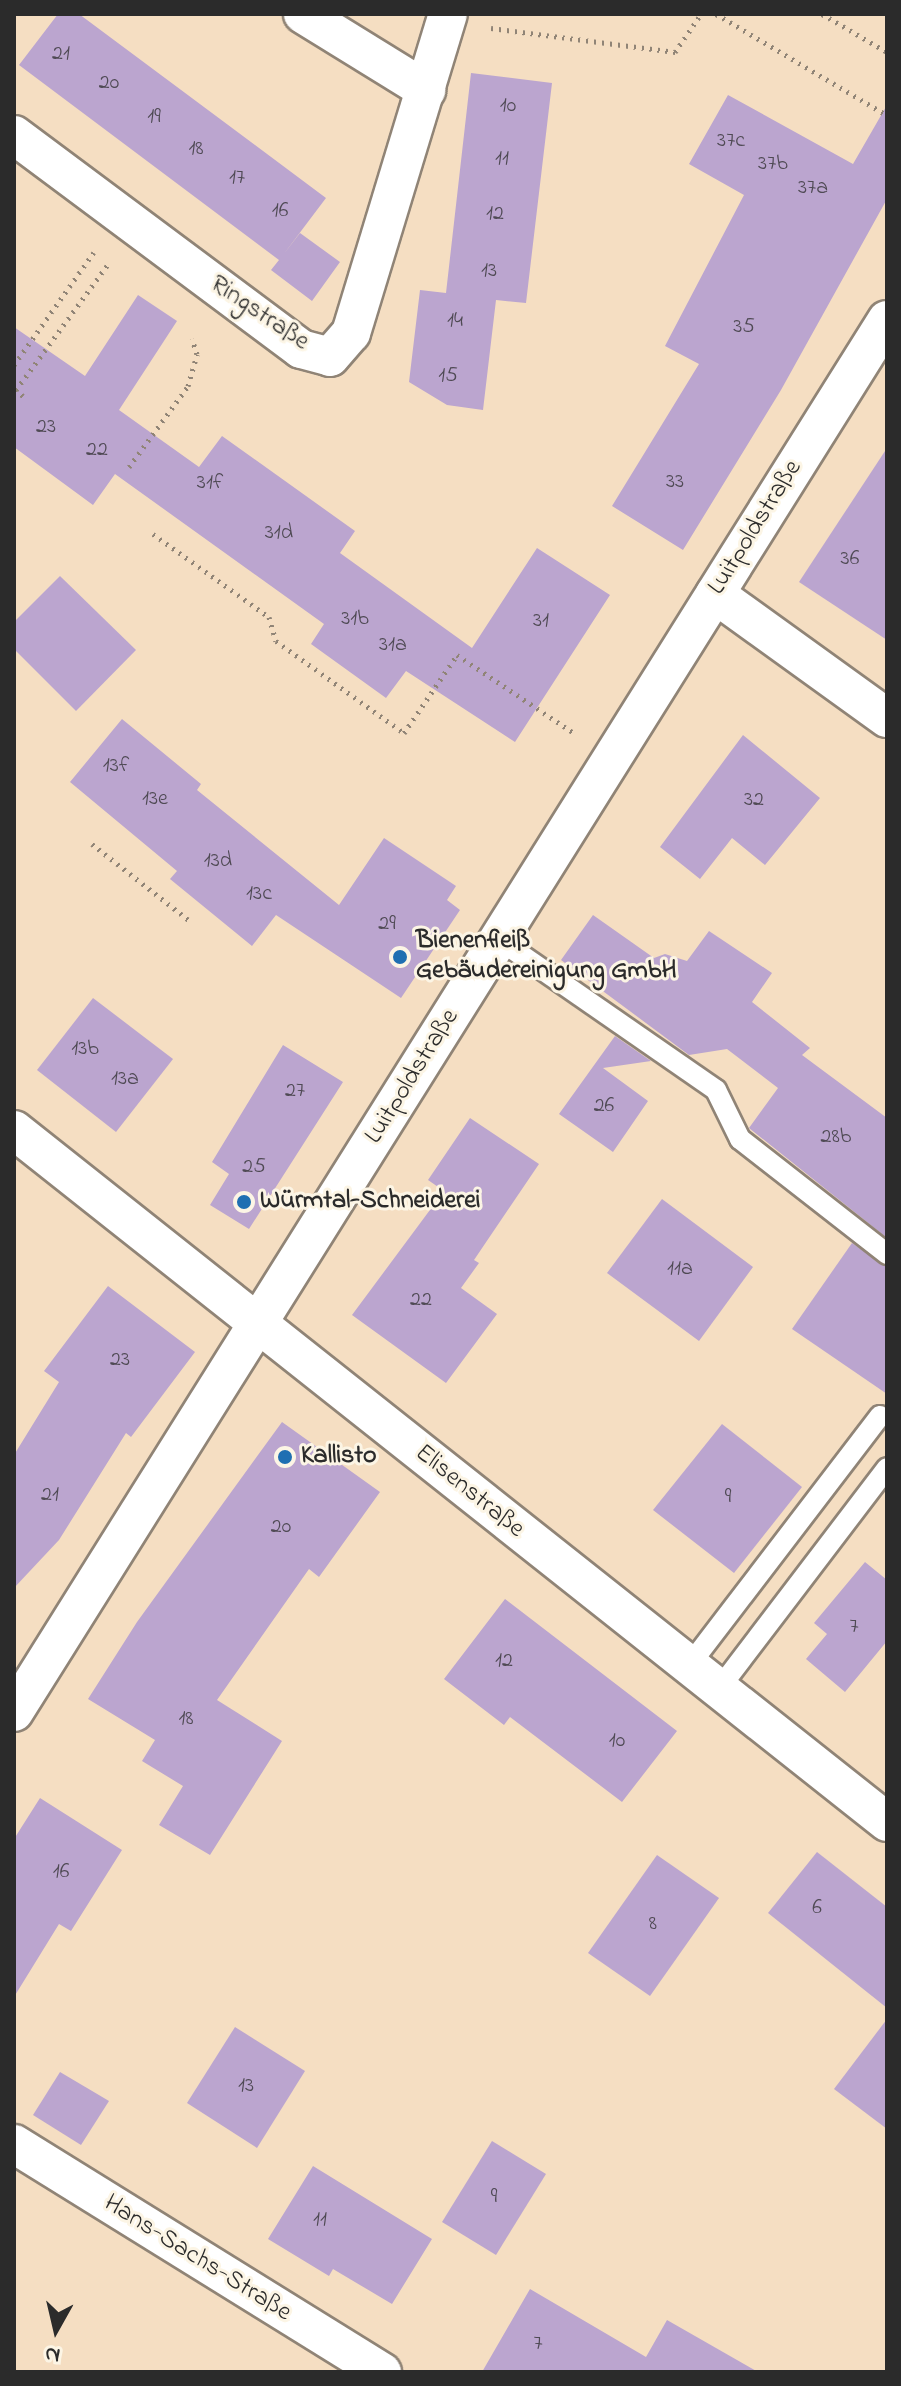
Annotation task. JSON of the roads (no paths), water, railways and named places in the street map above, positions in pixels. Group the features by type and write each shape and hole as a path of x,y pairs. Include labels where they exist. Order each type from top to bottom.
{"street":[{"path":"303,14 426,90"},
{"name":"Ringstraße","path":"14,135 301,349 330,357 351,333 447,18"},
{"name":"Luitpoldstraße","path":"14,1711 887,320"},
{"path":"715,594 887,718"},
{"name":"Elisenstraße","path":"14,1130 887,1822"},
{"name":"Hans-Sachs-Straße","path":"14,2144 382,2372"}],"lane":[{"path":"498,939 716,1090 740,1139 887,1254"},
{"path":"688,1667 880,1416"},
{"path":"718,1690 887,1468"}],"place":[{"name":"Bienenfleiß Gebäudereinigung GmbH","path":"400,957"},
{"name":"Würmtal-Schneiderei","path":"244,1202"},
{"name":"Kallisto","path":"285,1457"}]}
